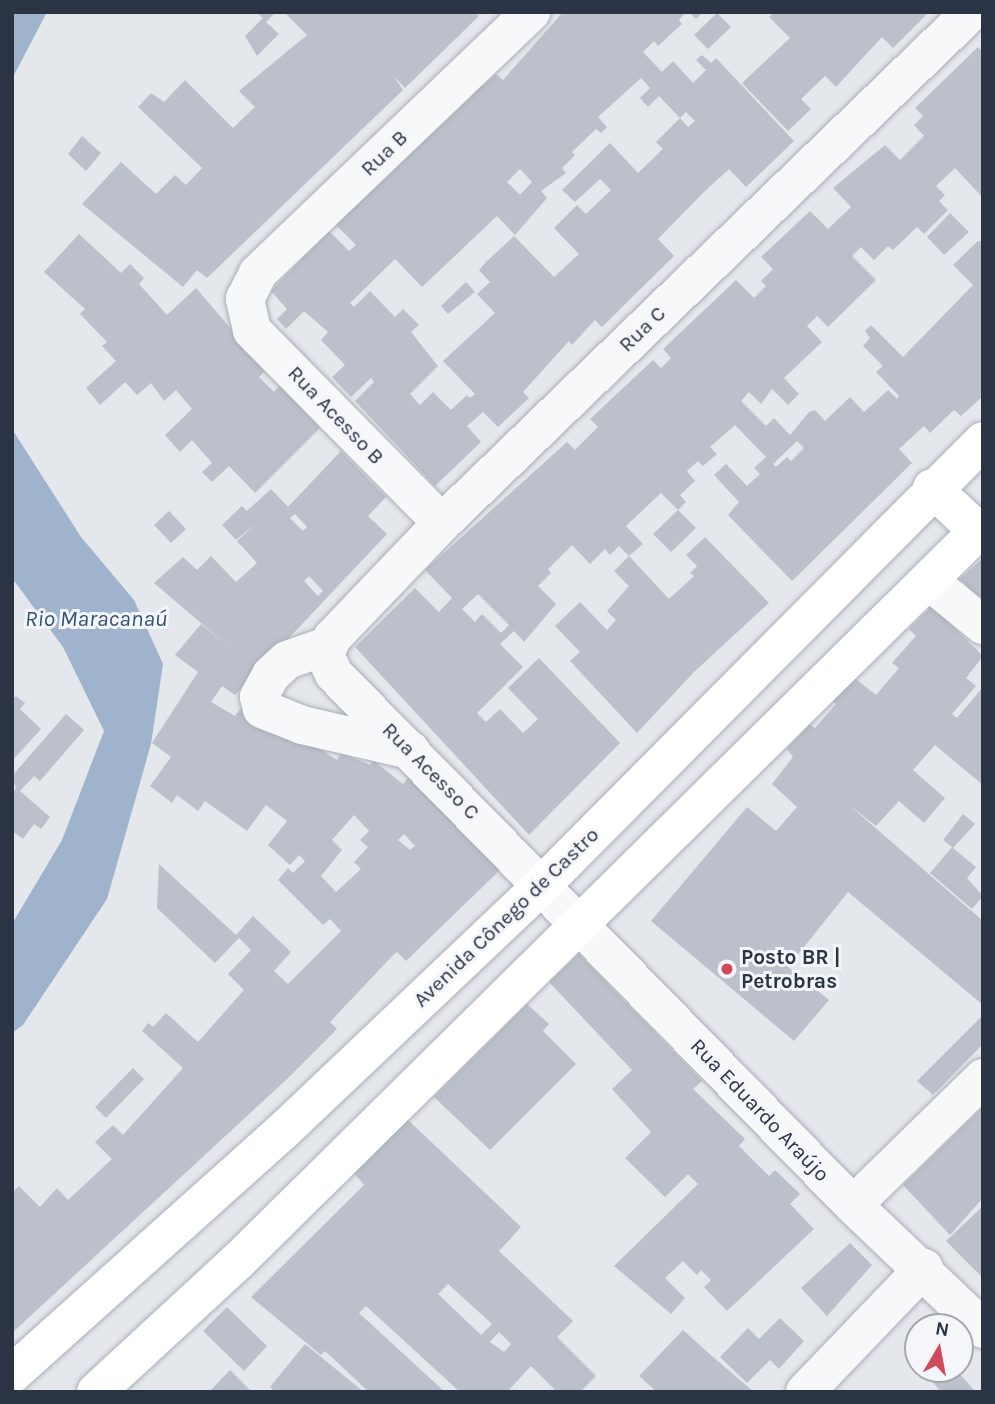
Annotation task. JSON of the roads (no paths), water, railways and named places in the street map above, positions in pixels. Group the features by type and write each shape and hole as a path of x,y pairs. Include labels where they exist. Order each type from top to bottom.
{"main road":[{"name":"Avenida Cônego de Castro","path":"12,1374 282,1132 543,884 932,488 983,441"},
{"path":"96,1392 237,1262 980,529 932,488"}],"street":[{"name":"Rua B","path":"245,299 258,273 531,12"},
{"name":"Rua C","path":"326,650 442,523 971,12"},
{"name":"Rua Acesso B","path":"245,299 252,330 442,523"},
{"path":"929,581 983,625"},
{"name":"Rua Acesso C","path":"326,650 334,674 543,884"},
{"path":"326,650 287,660 271,675 259,697 262,709 302,725 410,750"},
{"name":"Rua Eduardo Araújo","path":"543,884 853,1205 924,1268 983,1329"},
{"path":"853,1205 983,1078"},
{"path":"805,1392 924,1268"}],"water":[{"path":"12,12 47,12 12,79"},
{"name":"Rio Maracanaú","path":"12,429 81,537 134,600 163,664 151,744 107,899 23,1025 12,1033 12,924 62,840 104,731 63,647 12,578"}],"place":[{"name":"Posto BR | Petrobras","path":"727,969"}]}
